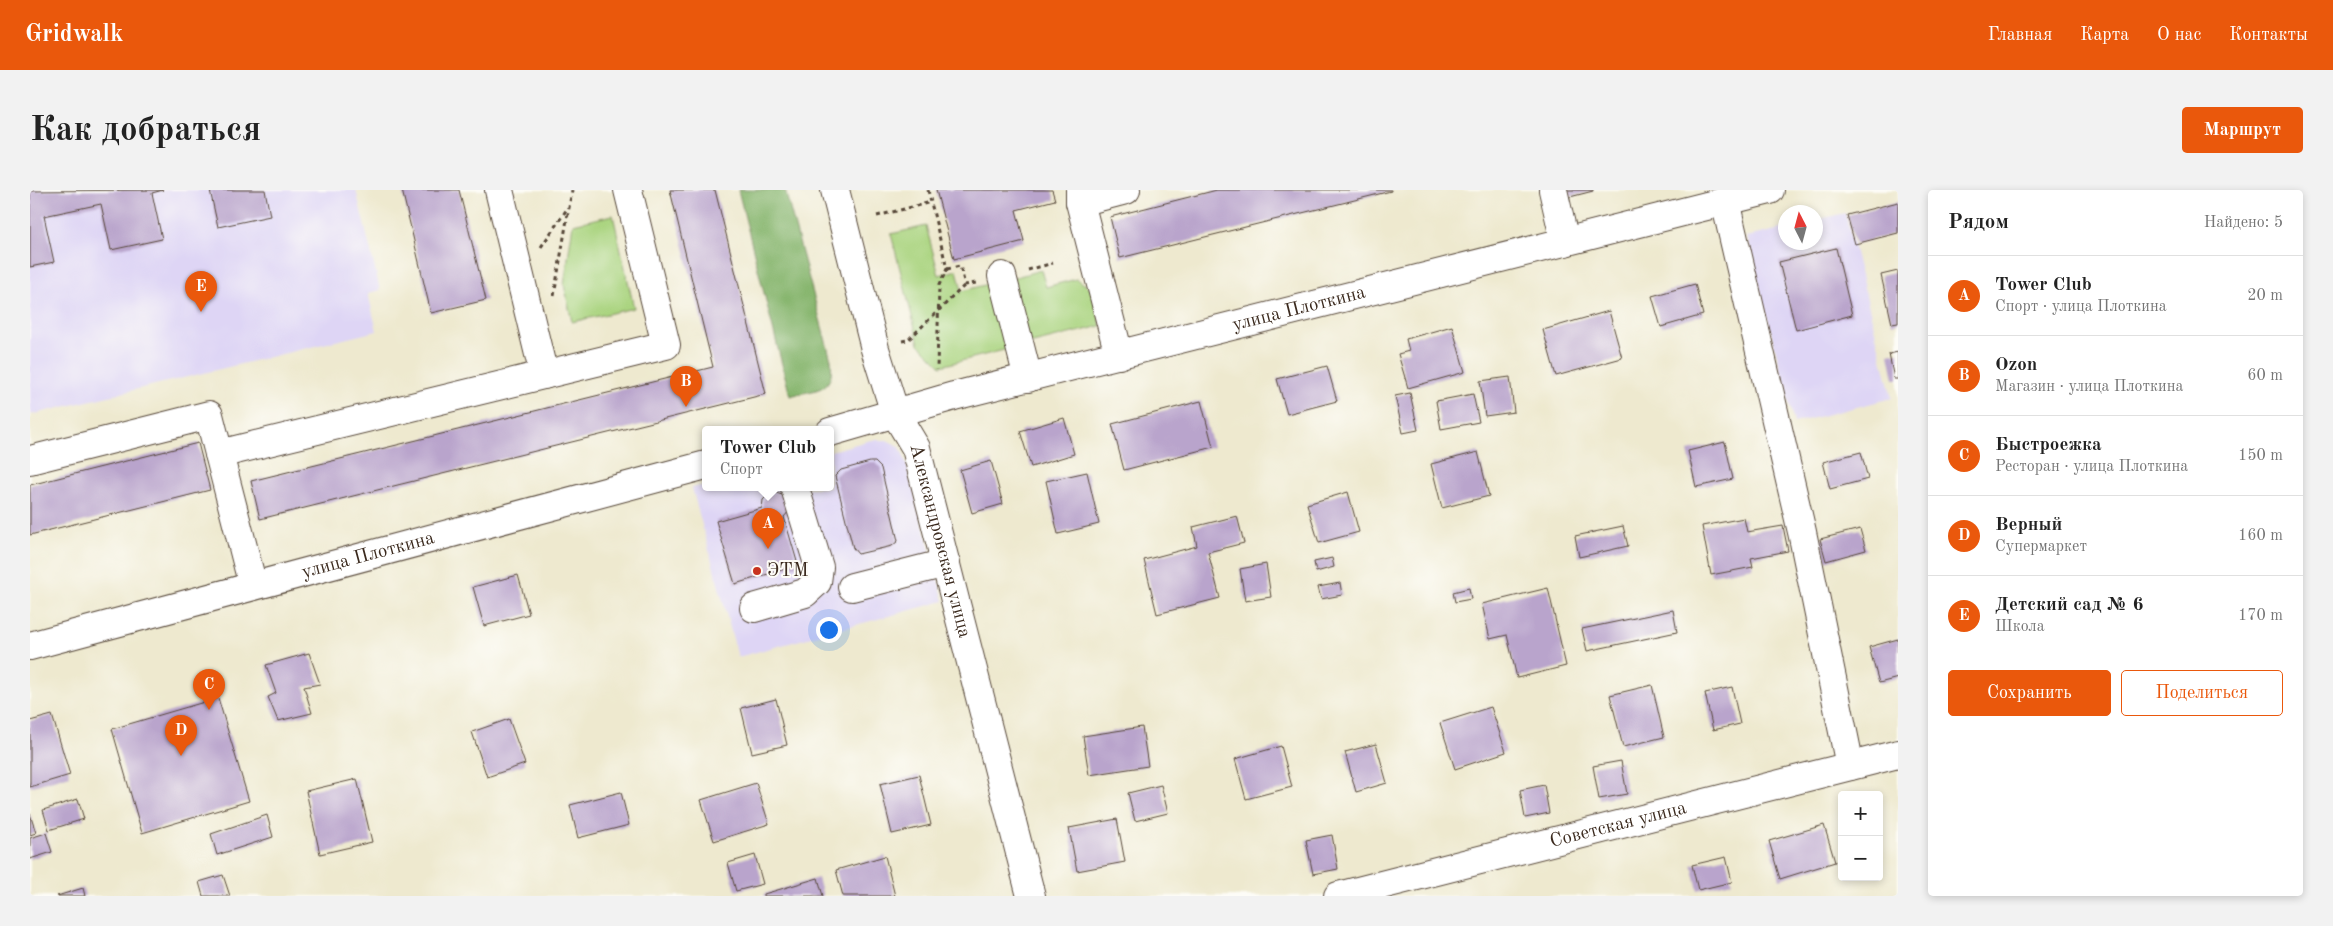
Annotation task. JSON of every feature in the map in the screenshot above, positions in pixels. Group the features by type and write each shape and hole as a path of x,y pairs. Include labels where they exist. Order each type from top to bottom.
{"street":[{"path":"499,190 544,375"},
{"path":"219,454 666,345 628,190"},
{"name":"Александровская улица","path":"835,190 875,349 895,413 916,448 1031,896"},
{"path":"1119,355 1080,196 1126,190"},
{"path":"1553,190 1565,242"},
{"name":"улица Плоткина","path":"834,431 1028,378 1770,190"},
{"path":"1725,201 1802,532 1850,766"},
{"path":"1002,276 1028,378"},
{"path":"30,460 209,416 253,586"},
{"name":"улица Плоткина","path":"30,646 702,466"},
{"path":"754,608 805,593 817,582 819,567 796,491"},
{"path":"852,587 946,563"},
{"name":"Советская улица","path":"1338,896 1898,754"}],"path":[{"path":"554,300 572,190"},
{"path":"928,190 947,269 939,285 937,370"},
{"path":"877,216 931,202"},
{"path":"520,279 569,206"},
{"path":"908,340 965,285"}],"shaded area":[{"path":"30,190 356,190 380,290 368,293 377,331 30,415"},
{"path":"1845,213 1892,398 1794,423 1747,237 1778,230 1778,250 1823,250 1823,218"},
{"path":"871,440 887,440 900,447 906,462 944,601 738,657 692,488 702,486 702,491 834,491 834,450"}],"green space":[{"path":"738,190 785,190 831,360 830,379 822,388 790,396"},
{"path":"613,215 634,308 572,322 564,285 573,224"},
{"path":"926,226 939,275 957,270 962,291 996,282 1012,348 941,366 919,344 891,234"},
{"path":"1041,270 1046,287 1076,279 1091,288 1101,326 1029,344 1012,278"}],"building":[{"path":"163,190 152,193 162,239 111,250 101,204 44,216 54,262 30,267 30,191"},
{"path":"210,190 265,190 270,216 218,227"},
{"path":"402,190 459,190 486,300 431,313"},
{"path":"670,190 715,190 766,394 260,519 251,481 713,367"},
{"path":"936,190 1052,190 1055,200 1016,210 1024,241 954,259"},
{"path":"1217,190 1391,191 1120,258 1110,217"},
{"path":"1564,190 1593,190 1593,191 1566,198"},
{"path":"1898,202 1898,233 1855,244 1847,215"},
{"path":"1836,248 1852,315 1796,330 1779,262"},
{"path":"1898,271 1898,323 1892,324 1881,275"},
{"path":"1695,284 1703,315 1661,327 1652,296"},
{"path":"1609,311 1622,358 1556,376 1543,330"},
{"path":"1452,326 1465,372 1408,388 1398,354 1409,351 1406,339"},
{"path":"1898,352 1898,379 1894,379 1889,354"},
{"path":"1327,366 1337,401 1287,414 1277,379"},
{"path":"1510,377 1514,412 1485,416 1480,381"},
{"path":"1410,393 1418,430 1403,433 1395,396"},
{"path":"1473,394 1479,422 1441,429 1436,401"},
{"path":"1201,401 1213,447 1124,470 1112,424"},
{"path":"1064,418 1074,454 1031,467 1020,431"},
{"path":"1725,442 1733,479 1696,487 1688,451"},
{"path":"198,443 210,490 30,535 30,485"},
{"path":"1478,452 1489,496 1442,508 1431,464"},
{"path":"1861,452 1868,479 1830,489 1823,462"},
{"path":"991,461 1003,504 972,513 960,470"},
{"path":"875,462 881,468 898,541 892,546 858,554 853,548 835,476 841,470"},
{"path":"1087,472 1099,524 1058,534 1046,481"},
{"path":"774,492 787,497 789,511 784,517 798,565 735,584 716,521 762,508 763,500"},
{"path":"1348,492 1359,532 1319,543 1307,504"},
{"path":"1237,516 1244,543 1208,552 1220,598 1157,614 1144,560 1197,546 1193,527"},
{"path":"1744,518 1747,532 1783,526 1788,551 1751,558 1753,567 1711,575 1702,526"},
{"path":"1623,526 1628,546 1579,557 1575,536"},
{"path":"1860,529 1866,550 1826,561 1820,539"},
{"path":"1332,558 1334,567 1316,572 1314,562"},
{"path":"1266,564 1271,597 1245,601 1240,569"},
{"path":"518,575 529,614 484,626 473,587"},
{"path":"1340,583 1342,595 1321,599 1318,587"},
{"path":"1469,588 1471,599 1455,602 1453,592"},
{"path":"1548,588 1566,666 1517,678 1507,635 1490,639 1482,604"},
{"path":"1673,610 1677,632 1587,651 1582,629"},
{"path":"1898,639 1898,678 1879,683 1869,647"},
{"path":"309,653 320,684 304,687 312,713 278,721 268,697 276,693 266,665"},
{"path":"1652,685 1664,737 1623,747 1610,695"},
{"path":"1732,687 1740,724 1713,730 1705,693"},
{"path":"218,698 249,801 142,833 112,729"},
{"path":"776,699 787,745 752,753 741,708"},
{"path":"1491,707 1506,752 1455,769 1440,723"},
{"path":"52,715 70,775 30,787 30,721"},
{"path":"509,719 525,764 487,777 472,732"},
{"path":"1142,727 1148,766 1089,775 1083,736"},
{"path":"1376,744 1387,783 1356,792 1345,752"},
{"path":"1281,746 1292,787 1246,799 1235,759"},
{"path":"1621,761 1627,794 1599,799 1593,766"},
{"path":"919,775 931,825 892,834 880,784"},
{"path":"357,779 372,842 320,854 306,791"},
{"path":"756,783 769,824 714,841 701,800"},
{"path":"1161,785 1168,813 1135,821 1128,793"},
{"path":"1544,785 1549,813 1525,818 1520,790"},
{"path":"621,792 629,825 578,838 570,805"},
{"path":"78,799 84,819 49,830 43,810"},
{"path":"30,814 36,833 30,835"},
{"path":"267,815 273,837 217,855 211,834"},
{"path":"1117,819 1125,862 1077,871 1069,828"},
{"path":"1824,825 1835,862 1780,879 1769,841"},
{"path":"46,833 52,852 30,859 30,838"},
{"path":"1332,835 1338,869 1313,874 1306,840"},
{"path":"755,855 763,884 736,891 728,863"},
{"path":"885,856 895,896 843,896 836,870"},
{"path":"1726,857 1732,882 1698,890 1692,865"},
{"path":"223,875 230,896 203,896 199,882"},
{"path":"818,878 823,896 764,896 764,894"},
{"path":"83,888 85,896 57,896"}],"place":[{"name":"Детский сад № 6","path":"201,312"},
{"name":"Ozon","path":"686,407"},
{"name":"Tower Club","path":"768,549"},
{"name":"ЭТМ","path":"757,571"},
{"name":"Быстроежка","path":"209,710"},
{"name":"Верный","path":"181,756"}]}
